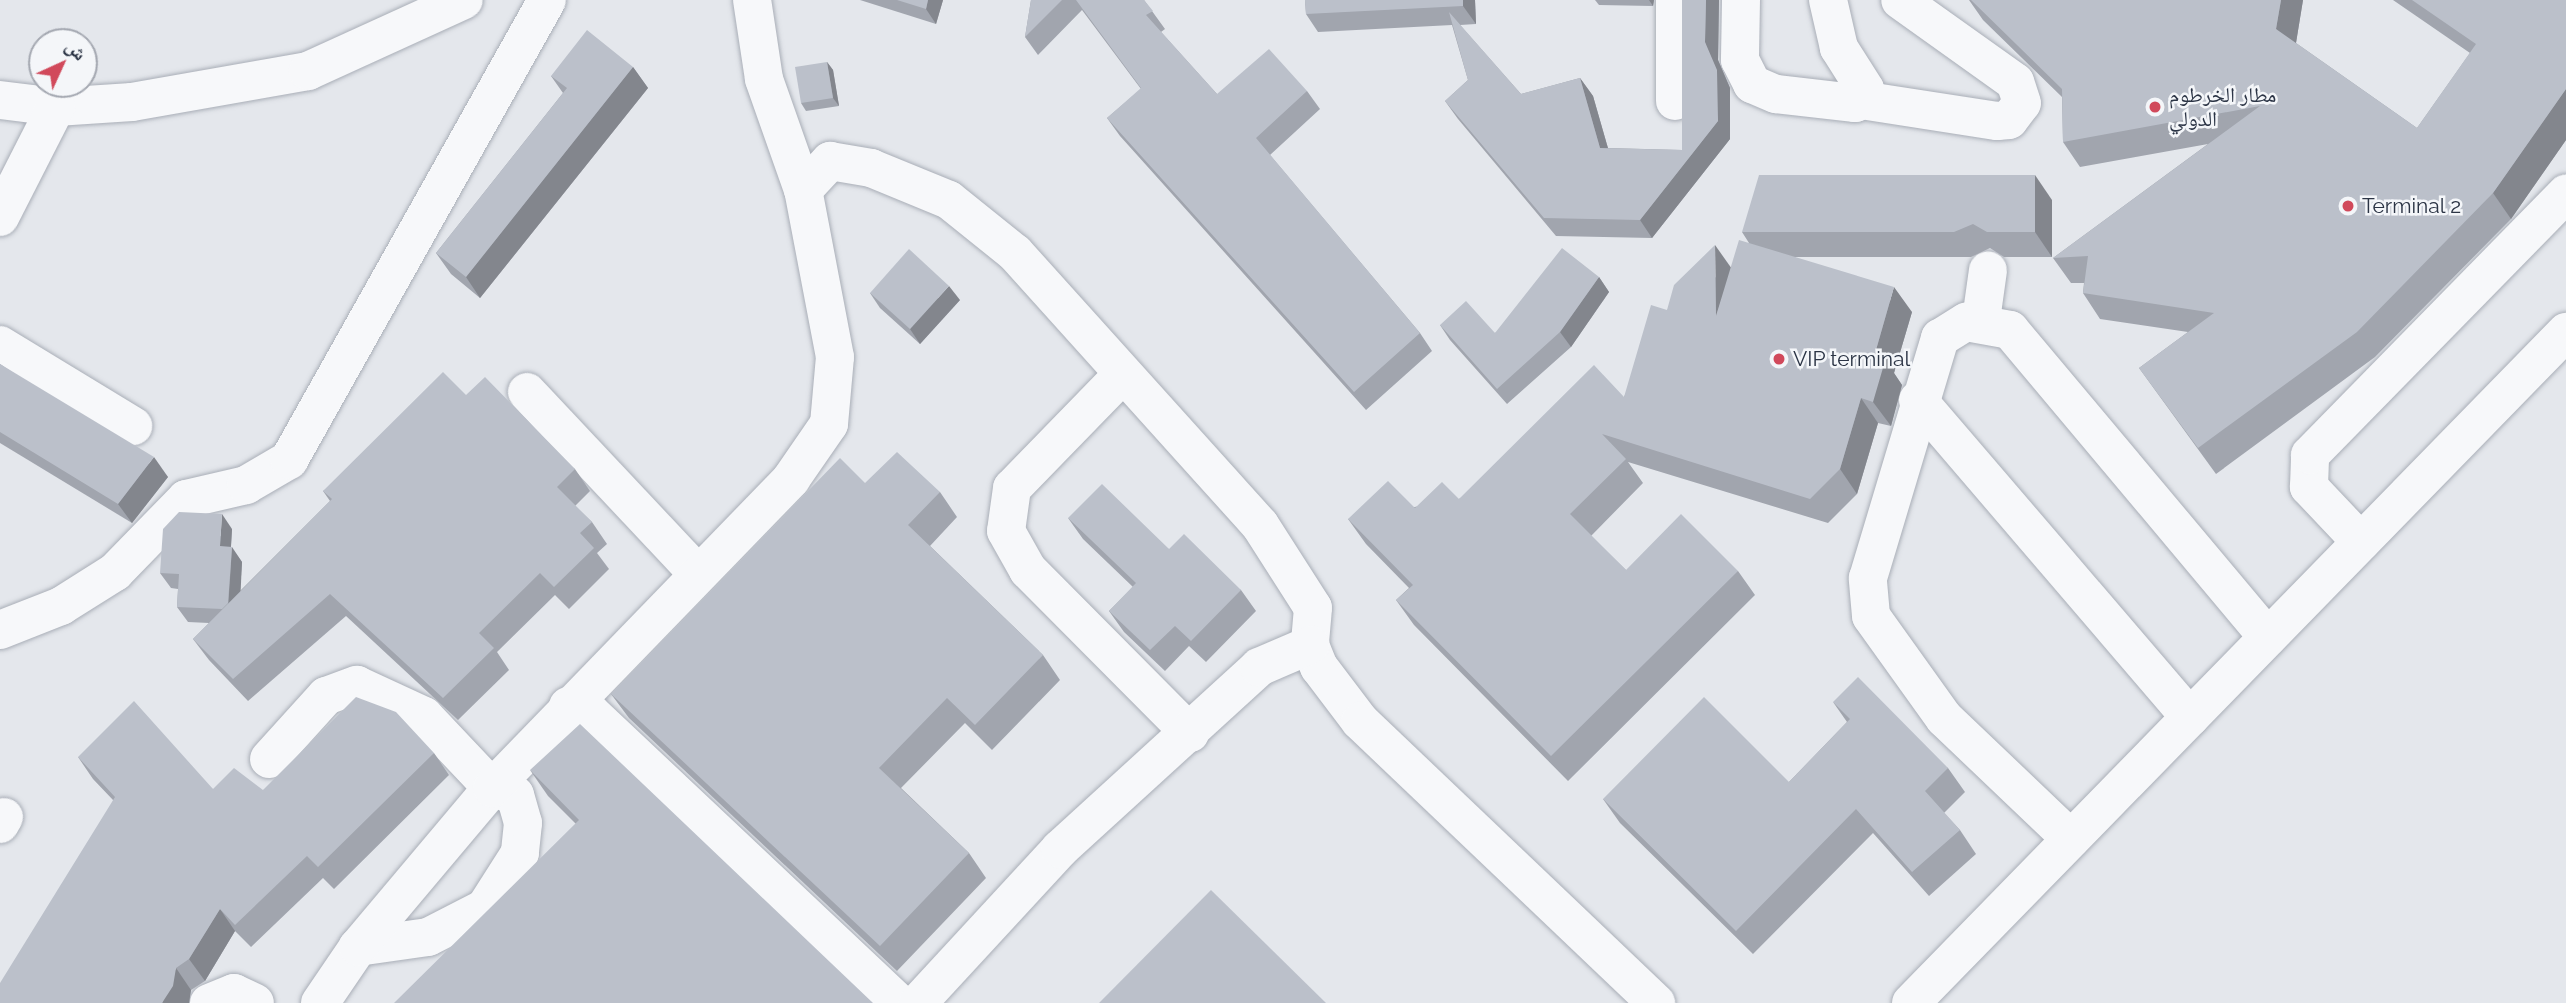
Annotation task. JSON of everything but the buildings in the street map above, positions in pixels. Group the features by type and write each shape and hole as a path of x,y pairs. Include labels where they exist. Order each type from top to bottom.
{"lane":[{"path":"0,100 56,107 132,102 308,71 464,0"},
{"path":"0,630 61,606 115,572 186,499 246,485 289,460 547,0"},
{"path":"320,1003 358,947 492,788 568,706 791,479 829,424 835,357 803,190 764,79 752,0"},
{"path":"1675,0 1675,102"},
{"path":"1741,0 1740,60 1752,84 1776,94 1861,100 1997,121 2017,113 2022,103 2015,82 1944,17 1900,0"},
{"path":"1828,0 1839,48 1865,89 1861,100"},
{"path":"0,217 56,107"},
{"path":"803,190 830,161 912,182 949,200 1015,253 1285,559 1313,608 1310,645 1360,721 1657,1003"},
{"path":"2361,542 2309,487 2310,455 2566,194"},
{"path":"1981,320 1988,270"},
{"path":"1981,320 2021,341 2268,637"},
{"path":"1981,320 1940,338 1918,400 1868,578 1871,616 1944,718 2071,839"},
{"path":"1910,1003 2566,332"},
{"path":"0,345 133,426"},
{"path":"1123,374 1012,488 1006,531 1028,570 1190,733"},
{"path":"527,392 698,574"},
{"path":"1918,400 2190,717"},
{"path":"918,1003 1060,849 1190,733 1259,667 1310,645"},
{"path":"269,760 326,696 358,685 424,716 492,788 515,795 523,823 520,853 499,891 458,926 358,947"},
{"path":"568,706 591,713 899,1003"},
{"path":"209,1003 234,993 255,1003"}],"place":[{"name":"مطار الخرطوم الدولي","path":"2155,107"},
{"name":"Terminal 2","path":"2348,206"},
{"name":"VIP terminal","path":"1779,359"}]}
